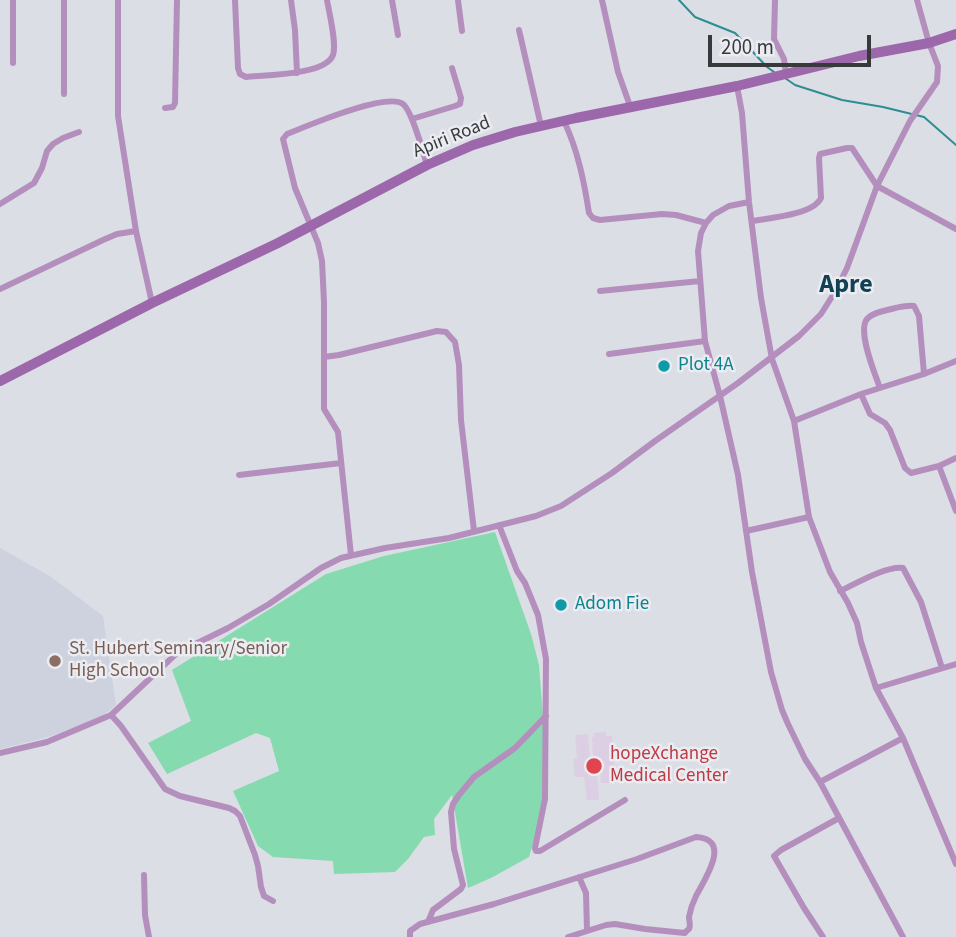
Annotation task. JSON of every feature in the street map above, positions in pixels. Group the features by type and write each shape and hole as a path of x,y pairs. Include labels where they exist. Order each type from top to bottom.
{"street":[{"path":"13,0 13,63"},
{"path":"64,0 64,94"},
{"path":"118,0 118,116 136,231 152,303"},
{"path":"166,108 173,107 176,97 177,0"},
{"path":"235,0 238,68 240,74 246,77 297,73 327,63 333,55 334,46 327,0"},
{"path":"291,0 297,73"},
{"path":"392,0 398,35"},
{"path":"458,0 462,31"},
{"path":"602,0 618,72 630,106"},
{"path":"775,0 774,39 784,59 786,74"},
{"path":"0,753 47,742 111,715 177,653 228,628 341,558 449,538 536,516 561,506 612,474 772,359 821,314 835,292 847,268 877,186 910,121 937,82 938,66 917,0"},
{"path":"519,30 541,126"},
{"name":"Apiri Road","path":"0,380 278,243 427,165 473,145 541,126 737,86 859,56 929,43 956,34"},
{"path":"412,119 460,104 461,98 452,68"},
{"path":"737,86 761,298 772,359 794,421 809,517 820,549 857,623 876,688 903,738 956,864"},
{"path":"351,555 338,432 324,409 323,261 295,188 283,139 287,134 372,103 394,101 402,103 412,119 427,165"},
{"path":"564,121 574,142 589,213 593,218 600,220 662,214 706,223"},
{"path":"0,204 34,183 53,144 79,132"},
{"path":"752,221 808,210 818,204 821,198 820,154 852,148 877,186 956,229"},
{"path":"749,202 729,206 713,215 701,233 698,251 705,341 738,475 761,624 775,685 788,724 903,937"},
{"path":"0,289 117,234 136,231"},
{"path":"600,291 700,281"},
{"path":"880,387 868,355 865,331 868,318 877,313 914,306 919,316 924,374"},
{"path":"324,357 437,331 446,332 455,342 460,365 461,420 474,531"},
{"path":"609,354 705,341"},
{"path":"794,421 956,361"},
{"path":"861,394 870,414 885,423 890,430 905,468 911,472 939,466 956,458"},
{"path":"239,475 341,463"},
{"path":"939,466 956,512"},
{"path":"746,531 809,517"},
{"path":"499,525 538,615 546,659 545,799 536,850 540,851 625,800"},
{"path":"841,591 887,570 898,566 903,568 921,602 942,668"},
{"path":"876,688 956,664"},
{"path":"111,715 164,789 180,796 229,808 240,816 255,855 264,896 273,901"},
{"path":"428,922 433,910 463,886 454,849 451,812 453,804 474,777 515,748 546,716"},
{"path":"820,782 903,738"},
{"path":"823,937 774,856 839,818"},
{"path":"410,937 413,928 428,922 637,859 696,837 707,839 715,850 710,870 690,914 690,927 685,933 615,924 568,937"},
{"path":"144,875 145,915 149,937"},
{"path":"579,877 586,893 587,931"}],"shaded area":[{"name":"St. Hubert Seminary/Senior High School","path":"0,548 50,576 103,616 116,705 96,722 0,749"},
{"name":"hopeXchange Medical Center","path":"606,732 606,736 612,736 616,783 601,783 600,773 597,773 599,800 587,800 584,777 575,777 575,735 588,734 590,758 593,759 592,737 594,733"}],"green space":[{"path":"495,532 531,634 539,665 546,784 529,857 468,888 452,795 434,819 435,835 424,837 395,872 334,874 333,861 273,857 258,846 233,791 279,771 270,738 256,733 167,774 148,743 191,721 172,670 326,574 384,556"}],"waterway":[{"path":"679,0 695,17 735,33 774,72"},
{"path":"785,78 795,85 842,100 924,117 956,145"}],"place":[{"name":"Plot 4A","path":"664,366"},
{"name":"Adom Fie","path":"561,605"},
{"name":"St. Hubert Seminary/Senior High School","path":"55,661"},
{"name":"hopeXchange Medical Center","path":"594,766"}],"district":[{"name":"Apre","path":"846,286"}]}
